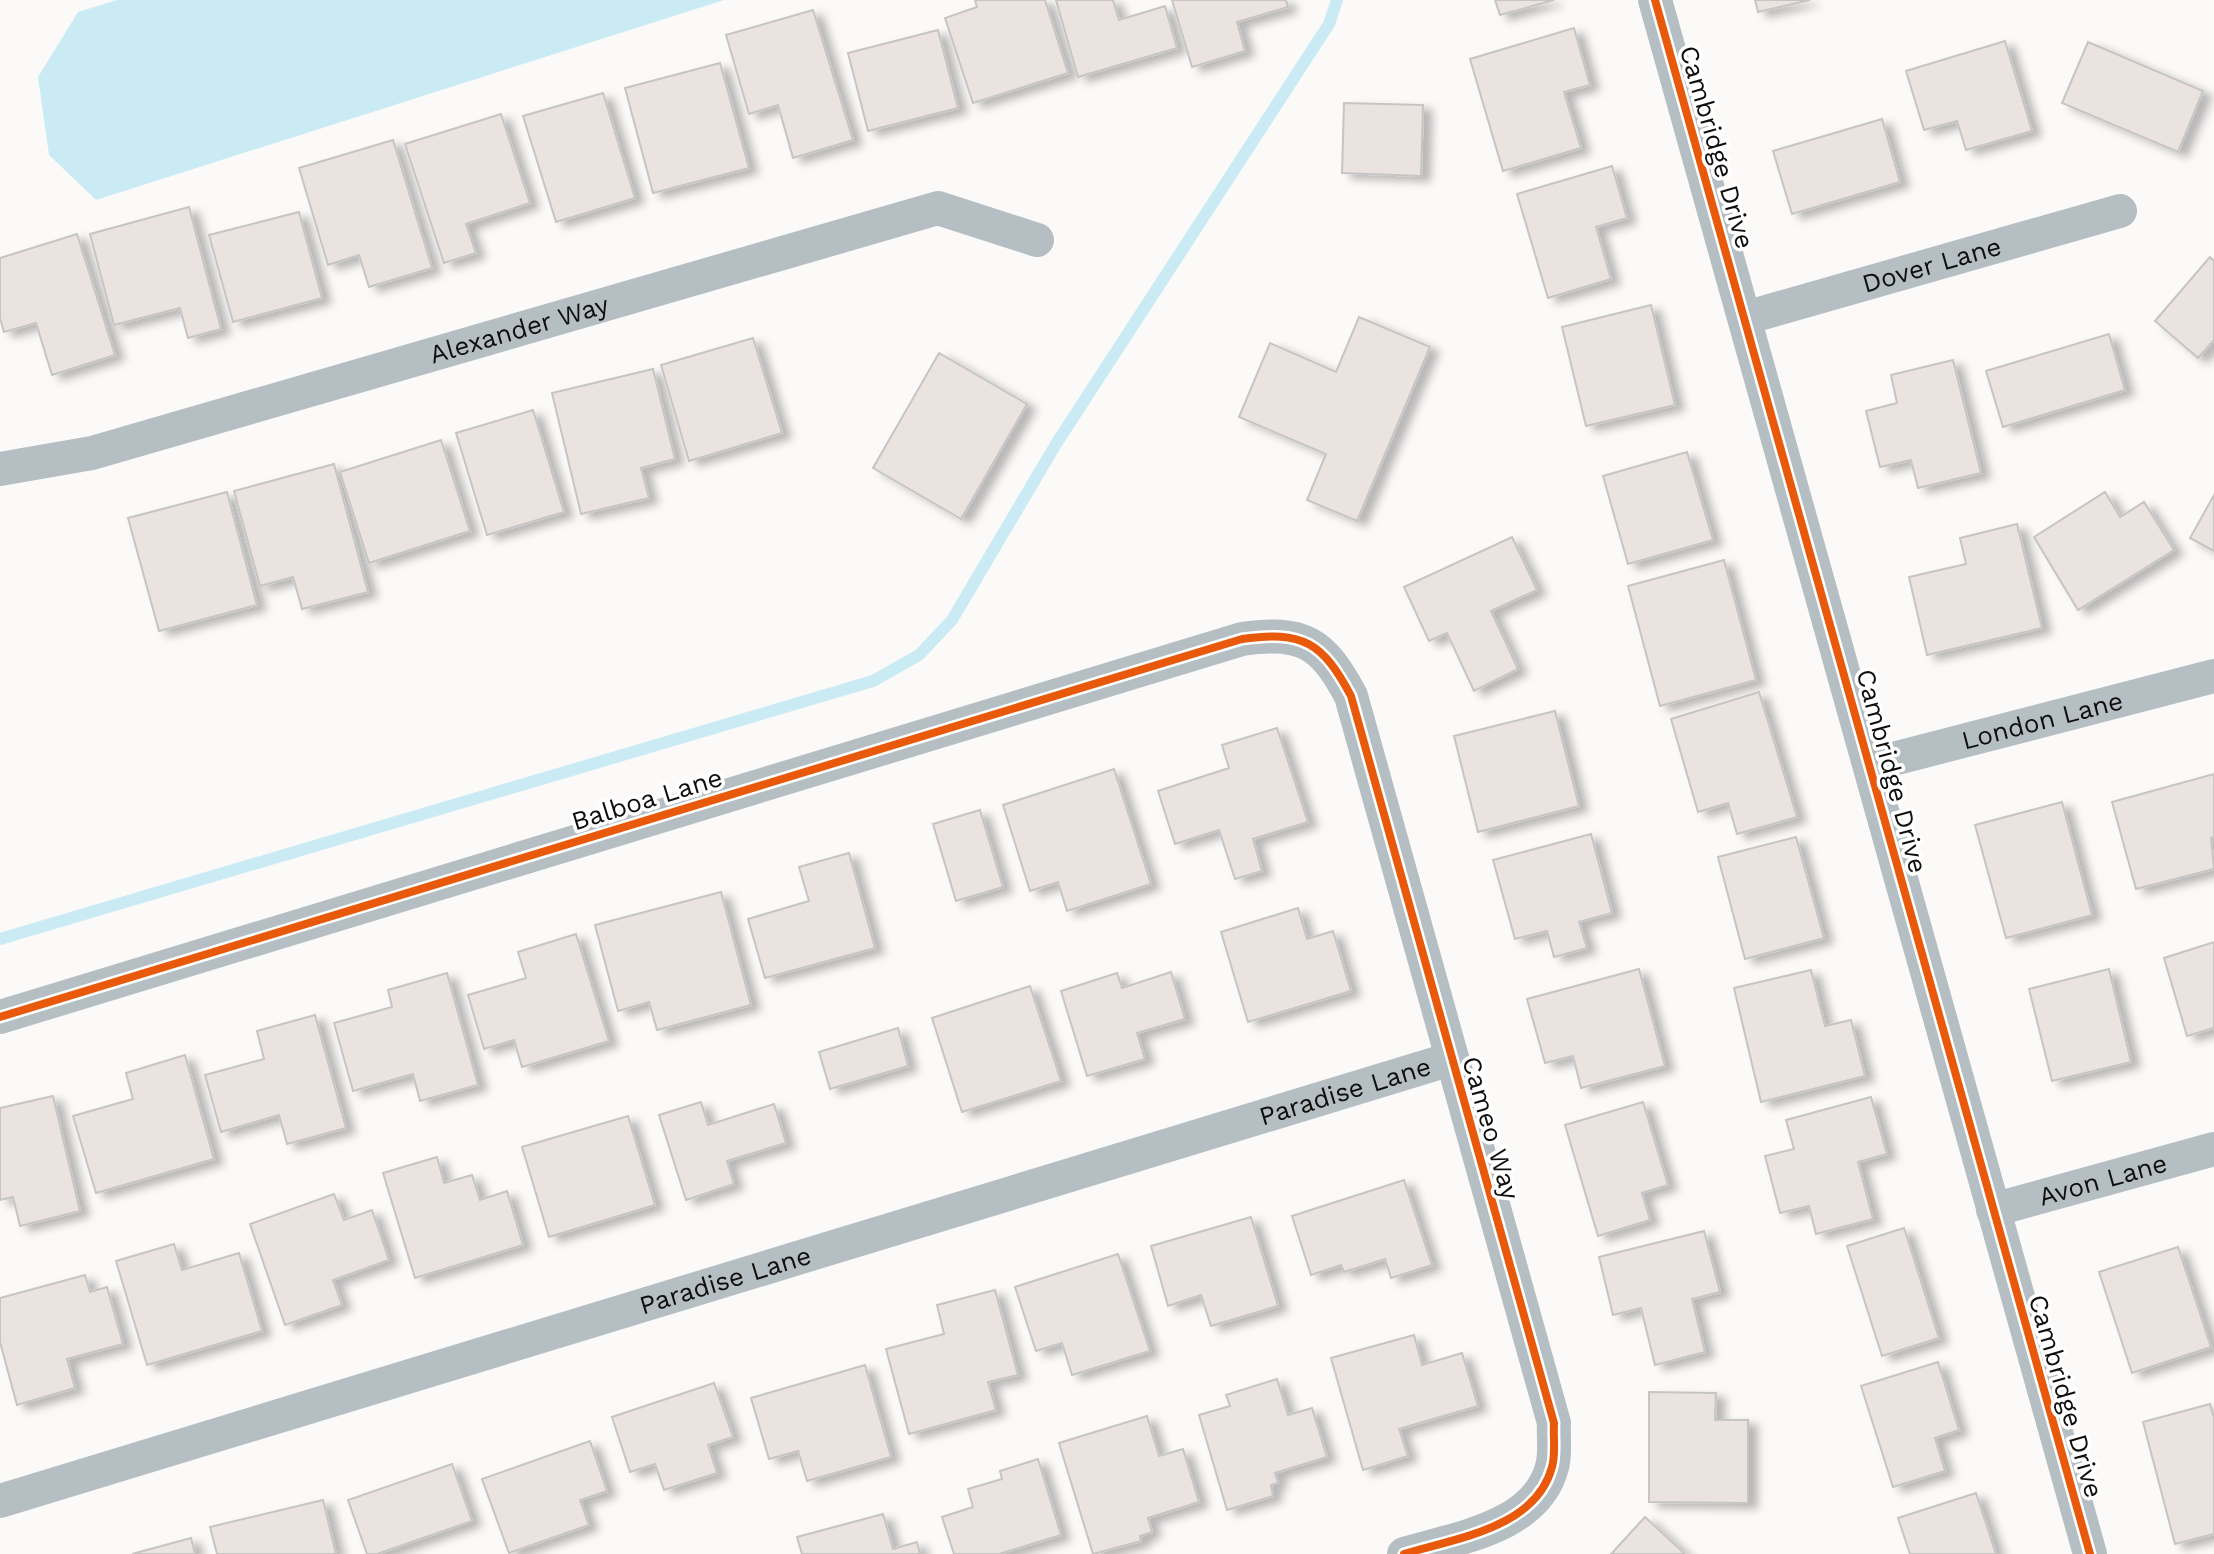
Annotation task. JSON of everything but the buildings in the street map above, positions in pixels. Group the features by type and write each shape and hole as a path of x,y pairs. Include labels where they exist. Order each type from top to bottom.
{"street":[{"name":"Cambridge Drive","path":"1655,0 2090,1554"},
{"name":"Alexander Way","path":"0,469 92,453 938,208 1037,240"},
{"name":"Dover Lane","path":"1745,318 2120,211"},
{"name":"Balboa Lane","path":"0,1017 1242,639 1274,634 1308,640"},
{"name":"Cameo Way","path":"1308,640 1333,663 1351,696 1554,1423 1553,1466 1540,1495 1519,1514 1494,1526 1404,1554"},
{"name":"London Lane","path":"1870,765 2214,676"},
{"name":"Paradise Lane","path":"0,1501 1451,1059"},
{"name":"Avon Lane","path":"1993,1210 2214,1149"}],"water":[{"path":"117,0 724,0 96,200 49,155 38,77 78,12"}],"waterway":[{"path":"0,939 873,681 919,655 952,620 1056,444 1329,24 1337,0"}],"cycle path":[{"path":"1655,0 2090,1554"},
{"path":"0,1017 1242,639 1296,639 1309,644 1331,663 1351,696 1554,1423 1552,1467 1543,1488 1529,1504 1492,1527 1404,1554"}]}
